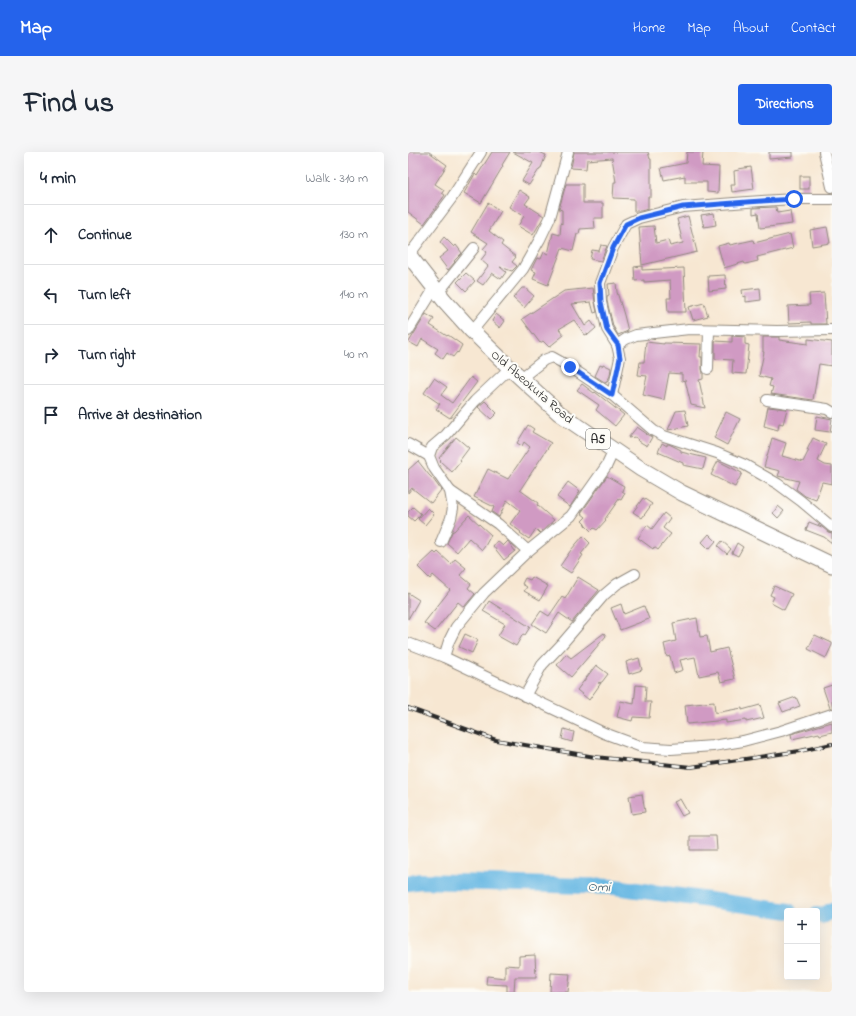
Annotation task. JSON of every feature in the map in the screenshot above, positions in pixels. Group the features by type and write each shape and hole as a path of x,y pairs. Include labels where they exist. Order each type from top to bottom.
{"highway":[{"name":"Old Abeokuta Road","path":"408,254 436,291 472,331 559,413 641,469 682,493 832,564"}],"street":[{"path":"408,254 451,199 481,152"},
{"path":"472,331 523,269 540,239 550,218 568,152"},
{"path":"824,152 832,187"},
{"path":"612,395 620,358 618,345 607,330 601,302 600,283 613,248 626,224 639,218 683,207 794,199 832,199"},
{"path":"408,331 436,291 474,248"},
{"path":"618,345 626,339 636,335 689,329 777,331 832,330"},
{"path":"708,369 709,330"},
{"path":"429,456 436,443 446,435 475,401 515,373 552,356 612,395 654,430 664,436 717,453 745,465 778,484 832,527"},
{"path":"767,400 827,409 832,412"},
{"path":"408,444 429,456 434,468 450,491 498,524 528,551"},
{"path":"444,657 449,641 456,627 484,593 528,551 571,516 607,465 614,450"},
{"path":"441,542 451,518 453,508 450,491"},
{"path":"525,696 542,665 604,595 617,584 635,574"},
{"path":"408,643 444,657 604,733 642,747 671,749 743,742 832,714"}],"building":[{"path":"408,152 429,152 447,165 435,184 444,190 442,193 445,195 424,224 408,212"},
{"path":"492,152 510,152 481,203 464,193 475,174 477,176"},
{"path":"513,152 539,152 546,155 541,168 529,185 522,181 533,163"},
{"path":"574,152 648,152 651,159 651,197 648,197 648,209 634,211 634,199 613,198 614,182 616,182 612,158 587,160 586,169 571,168"},
{"path":"687,152 703,152 702,166 719,167 718,193 707,192 707,182 685,182 685,176 664,180 661,168 686,163"},
{"path":"769,152 793,152 793,157 769,159"},
{"path":"751,167 754,189 732,192 731,185 735,185 734,171"},
{"path":"800,176 809,176 809,189 800,189"},
{"path":"566,184 583,184 583,203 603,203 603,218 594,218 595,228 580,229 579,234 577,234 573,251 562,248 548,285 533,279 536,272 531,270 537,258 541,259 544,252 548,254 553,233 560,235 562,210 559,209"},
{"path":"519,190 530,197 525,204 544,216 533,235 518,226 524,216 509,207"},
{"path":"488,203 501,211 489,231 503,242 501,245 516,257 512,262 517,266 512,271 500,267 506,272 501,279 492,273 483,285 477,281 488,266 481,260 487,252 483,249 488,243 471,232"},
{"path":"776,207 777,213 790,211 792,224 760,228 758,213 753,214 753,208"},
{"path":"714,213 716,225 704,227 701,215"},
{"path":"688,216 697,252 642,265 639,227 654,226 656,243 668,240 670,246 683,243 677,219"},
{"path":"827,227 830,243 812,246 810,230"},
{"path":"790,234 793,248 757,257 758,261 745,264 744,262 724,268 718,246 753,240 754,243"},
{"path":"444,237 454,247 456,245 462,253 448,270 439,258 448,251 440,242"},
{"path":"601,245 607,246 601,261 590,259 592,250 599,251"},
{"path":"642,266 642,270 684,268 686,312 668,312 667,298 671,298 670,280 644,282 644,280 635,281 634,267"},
{"path":"466,273 475,281 466,291 457,282"},
{"path":"725,275 726,289 709,291 708,276"},
{"path":"616,283 617,292 628,331 618,335 613,326 607,301 607,296 609,295 608,284"},
{"path":"522,288 525,288 534,296 524,308 513,298"},
{"path":"593,288 597,312 594,313 591,302 572,304 585,326 591,321 596,328 588,335 585,335 574,320 559,329 564,335 549,347 543,341 540,343 522,319 564,291"},
{"path":"760,288 761,300 746,302 746,296 743,297 742,290"},
{"path":"824,293 826,324 811,324 811,322 789,323 788,306 810,305 809,294"},
{"path":"704,303 708,316 693,320 689,307"},
{"path":"426,314 434,319 430,325 462,345 458,353 457,352 453,357 447,353 443,359 435,353 438,349 422,339 418,347 409,342"},
{"path":"496,314 505,321 500,328 492,321"},
{"path":"732,336 745,337 745,344 749,345 746,374 732,373 733,360 715,359 715,341 732,342"},
{"path":"763,337 779,337 779,340 808,344 808,339 832,342 832,366 819,364 813,400 771,394 773,387 769,386 771,379 759,376 764,352"},
{"path":"646,342 664,344 701,344 700,357 702,357 703,379 699,380 705,408 691,405 685,380 682,381 682,374 669,373 664,400 643,395 647,376 638,375 640,362 644,362"},
{"path":"603,364 611,368 610,376 606,383 595,376 600,365 602,366"},
{"path":"471,377 477,382 450,418 436,409 440,404 424,393 434,378 447,387 441,395 452,403"},
{"path":"582,384 594,393 595,392 624,415 615,426 596,410 599,405 577,390"},
{"path":"485,401 497,413 491,419 478,407"},
{"path":"768,407 787,409 783,424 779,423 778,430 764,426"},
{"path":"685,410 688,426 668,430 676,411"},
{"path":"726,412 740,419 727,445 714,438"},
{"path":"817,416 832,419 830,432 815,430"},
{"path":"528,425 534,429 532,432 551,443 520,490 538,503 537,505 554,520 540,533 536,529 529,539 510,524 520,510 507,500 499,517 492,512 494,507 474,497 488,469 508,479 530,447 524,442 522,446 517,443"},
{"path":"637,427 652,437 647,446 635,437 628,438"},
{"path":"456,437 469,448 452,472 440,461 441,460 439,458"},
{"path":"772,438 786,443 782,456 803,462 813,438 826,444 818,461 825,465 832,466 832,484 822,482 816,500 805,496 796,489 799,481 778,476 780,471 764,467"},
{"path":"662,443 667,446 667,444 669,444 681,450 681,452 706,458 703,469 683,465 683,463 658,452"},
{"path":"418,461 441,490 431,503 412,488 408,493 408,470"},
{"path":"718,461 742,473 735,487 711,475"},
{"path":"607,476 624,486 622,491 625,493 621,500 619,499 605,519 606,520 597,530 594,528 591,531 582,521 586,517 581,513"},
{"path":"568,482 580,491 570,507 557,497"},
{"path":"643,498 652,504 642,518 633,512"},
{"path":"778,506 784,511 778,518 773,513"},
{"path":"413,507 421,514 414,521 408,516 408,512"},
{"path":"428,508 434,514 425,525 418,519"},
{"path":"664,513 670,518 663,528 671,534 658,550 654,547 653,549 638,538 647,525 652,529"},
{"path":"469,515 491,535 482,550 469,538 457,552 447,543 452,532"},
{"path":"809,522 832,533 832,543 824,537 806,530"},
{"path":"709,534 716,541 709,549 702,542"},
{"path":"583,536 590,543 581,554 583,555 571,573 560,566"},
{"path":"497,541 503,546 508,541 515,551 504,560 493,546"},
{"path":"722,541 731,549 727,554 718,546"},
{"path":"737,543 743,547 738,556 732,553"},
{"path":"434,552 436,554 438,552 451,564 455,559 466,568 460,575 471,584 468,588 475,594 464,607 458,602 435,631 424,623 450,590 433,575 430,579 418,567"},
{"path":"532,577 548,586 540,600 524,591 527,587 522,584 525,578 530,580"},
{"path":"578,577 599,590 572,622 559,613 546,633 532,624 541,611 549,616 562,597 565,599"},
{"path":"774,586 792,594 784,610 771,603 774,597 770,595"},
{"path":"408,593 419,600 408,619"},
{"path":"489,601 530,627 525,635 523,634 516,646 498,636 505,624 483,611"},
{"path":"621,604 624,614 644,606 649,619 620,630 611,608"},
{"path":"697,618 700,637 707,636 710,652 727,648 735,679 721,682 718,672 699,676 695,657 680,660 683,670 674,673 670,656 667,657 664,644 676,641 673,623"},
{"path":"604,633 606,636 571,677 557,665 566,654 571,658"},
{"path":"465,634 478,640 472,653 459,647"},
{"path":"815,635 832,643 826,658 808,649"},
{"path":"639,658 642,670 629,674 626,662"},
{"path":"596,665 608,674 602,682 598,683 601,683 589,700 577,690"},
{"path":"636,685 646,686 645,702 651,702 649,718 633,717 632,721 617,717 621,701 634,704"},
{"path":"832,685 832,708 830,708 823,688"},
{"path":"796,697 800,706 783,712 779,703"},
{"path":"714,702 715,713 742,708 742,710 760,705 764,718 746,722 746,720 726,723 726,720 687,724 685,705"},
{"path":"832,722 832,732 820,735 819,733 792,739 791,734"},
{"path":"564,729 574,732 572,742 562,739"},
{"path":"642,794 645,812 632,814 629,796"},
{"path":"680,799 688,813 682,816 674,802"},
{"path":"690,836 716,836 717,850 690,850"},
{"path":"535,955 536,977 515,977 514,992 507,992 507,985 486,984 487,976 505,978 505,965 519,966 519,956"},
{"path":"551,973 570,974 568,992 550,992"}],"waterway":[{"name":"Omi","path":"408,883 421,881 615,887 784,910"},
{"name":"Omi","path":"820,916 822,916 832,910"}],"railway":[{"path":"408,708 496,740 595,757 691,767 800,751 832,744"}],"route":[{"path":"570,367 612,395 620,358 618,345 607,330 601,302 600,283 613,248 626,224 639,218 683,207 794,199"}]}
